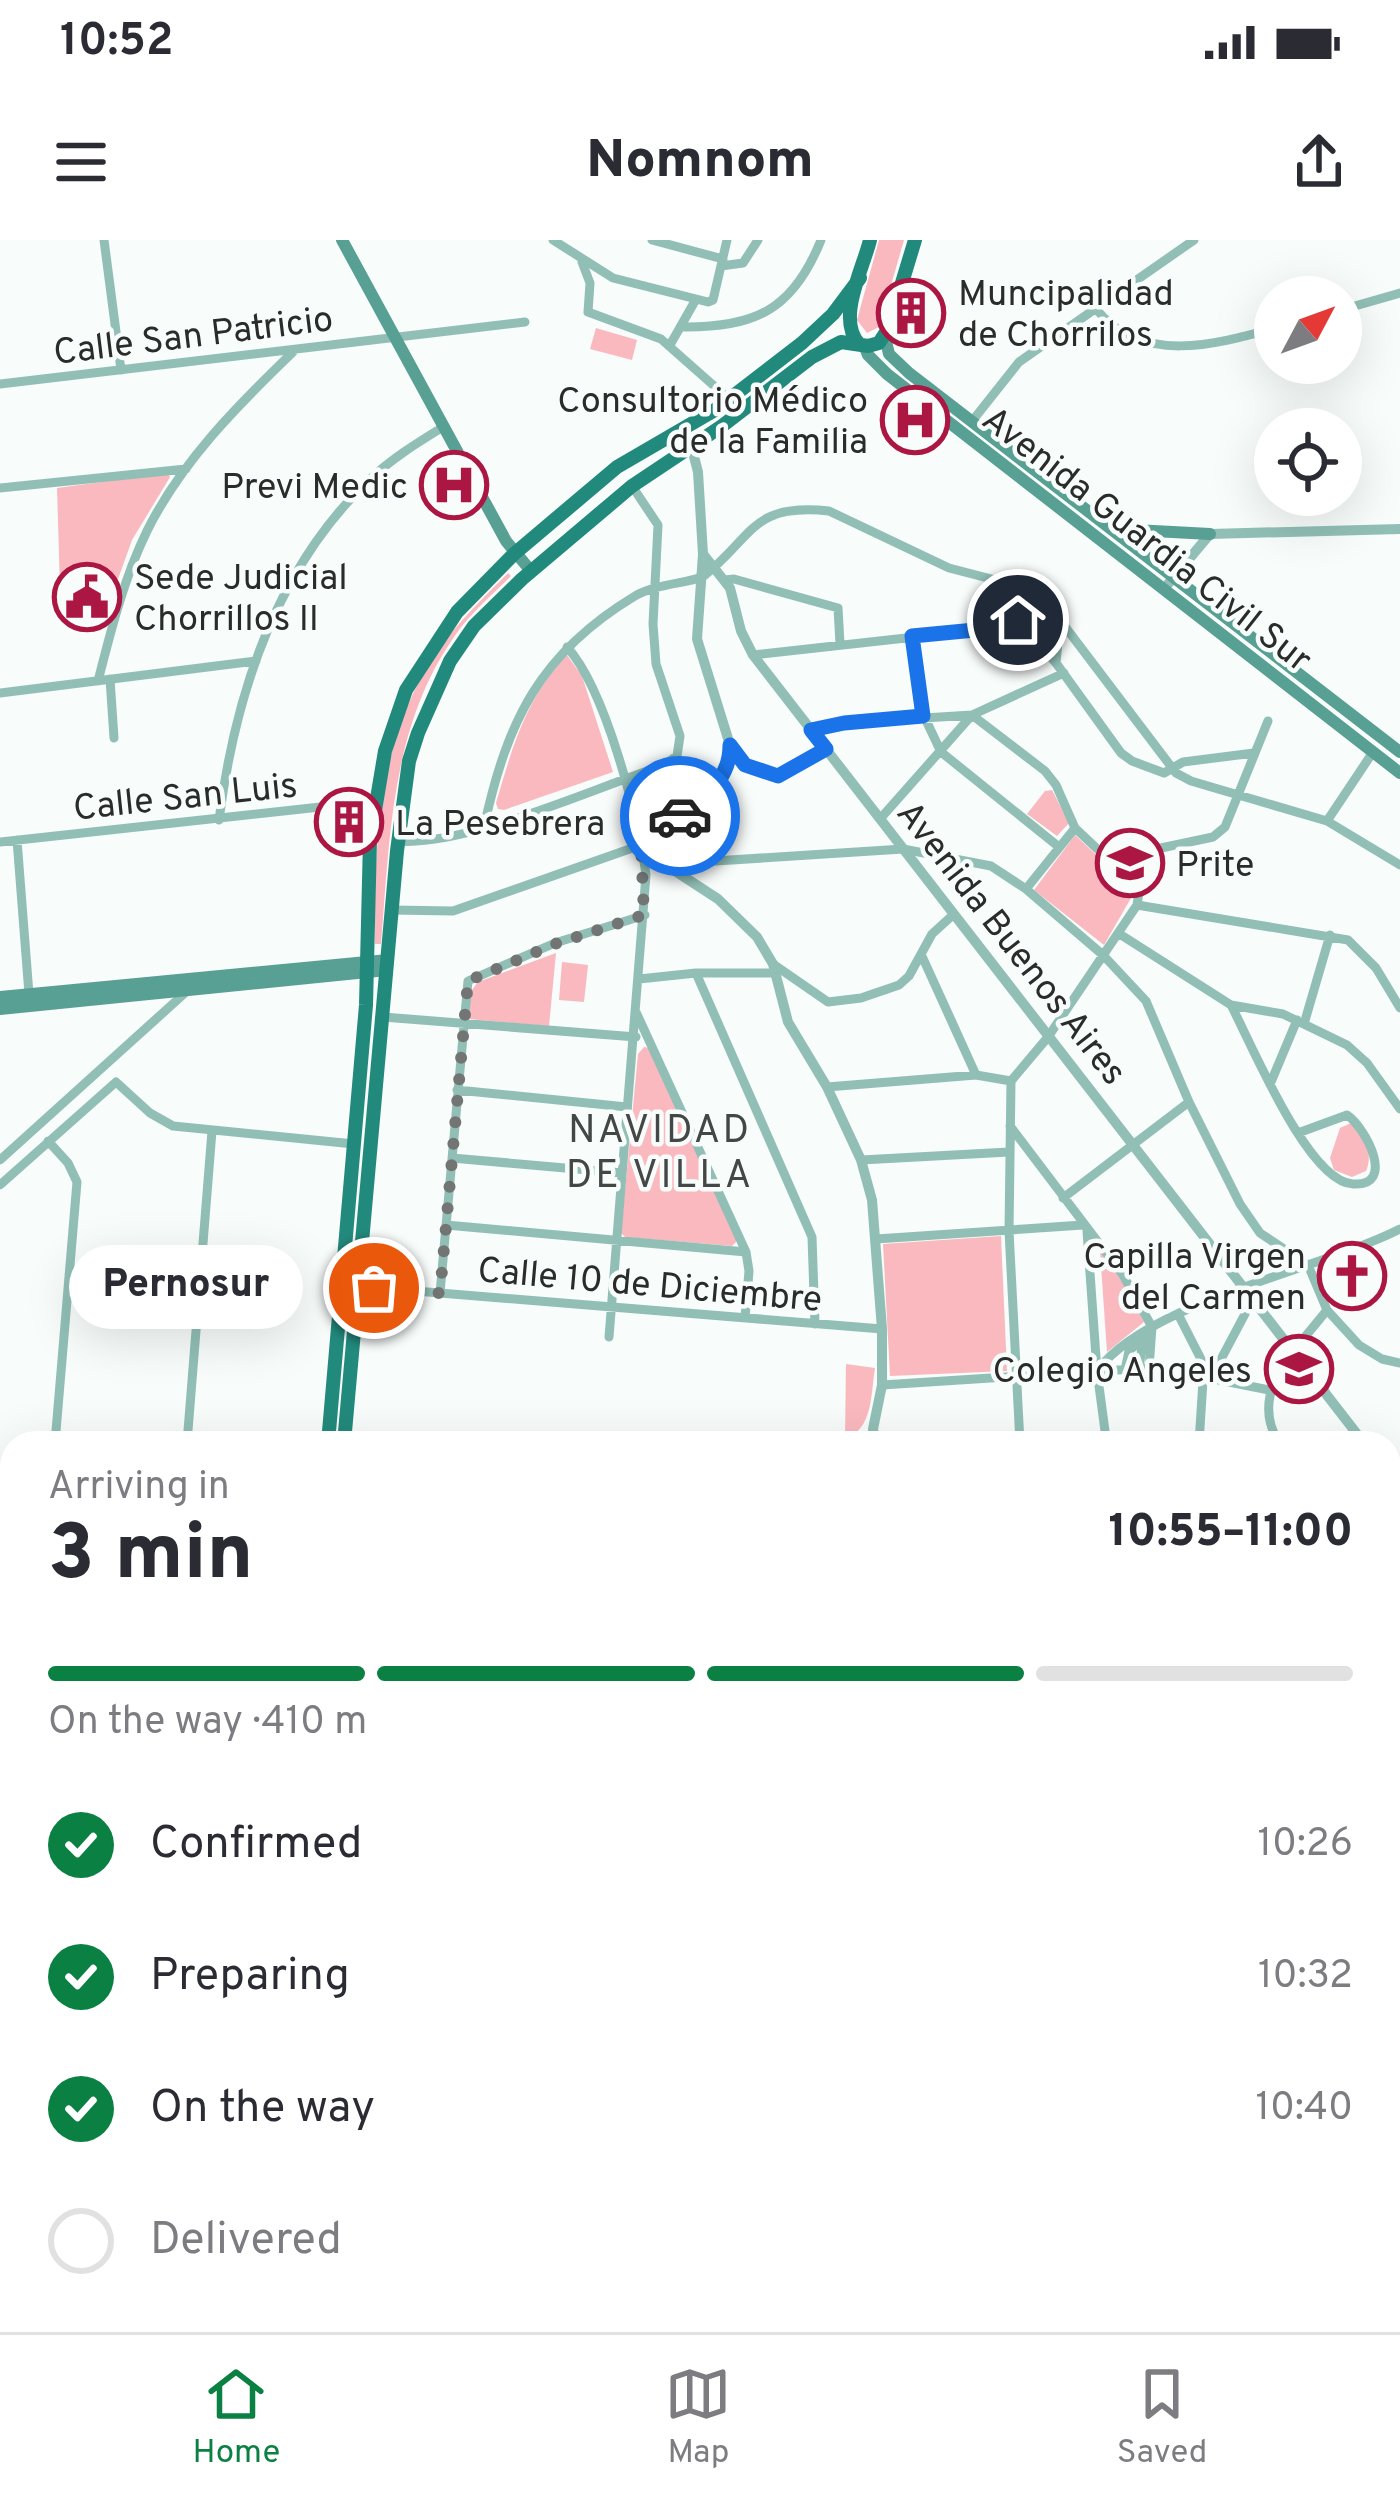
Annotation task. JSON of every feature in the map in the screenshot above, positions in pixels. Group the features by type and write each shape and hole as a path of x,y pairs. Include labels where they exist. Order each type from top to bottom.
{"main road":[{"path":"342,240 514,554 531,572"},
{"path":"862,345 848,328 870,240"},
{"path":"330,1431 383,1017 398,841 410,761 429,701 474,626 632,486 821,351 841,342 873,345 885,337 915,240"},
{"path":"344,1431 354,1144 369,965 368,874 385,752 411,679 457,612 514,554 639,451 730,400 824,324 860,278"},
{"name":"Avenida Guardia Civil Sur","path":"885,337 896,362 1109,528 1400,773"},
{"name":"Avenida Guardia Civil Sur","path":"862,345 887,374 1400,752"},
{"path":"596,485 607,507"},
{"path":"1109,528 1210,534"},
{"path":"1348,733 1358,719"},
{"path":"0,1010 186,992 369,965"},
{"path":"0,998 388,965"}],"street":[{"path":"104,240 121,370"},
{"path":"553,240 613,278 695,302 712,299 727,240"},
{"path":"652,240 722,262 743,263 758,240"},
{"path":"681,327 733,324 780,303 797,286 821,240"},
{"path":"973,420 1018,362 1195,240"},
{"path":"582,261 590,283 588,312 670,345 730,400"},
{"path":"1362,304 1400,293"},
{"path":"670,345 695,302"},
{"path":"1096,309 1123,334 1169,346 1226,342 1254,334"},
{"name":"Calle San Patricio","path":"0,384 526,322"},
{"path":"114,738 104,680 131,568 148,529 186,470 241,401 293,352"},
{"path":"219,820 225,772 256,661 295,571 329,523 395,458 443,427"},
{"path":"692,445 703,554 697,639 730,745 730,762 713,789 669,825 661,847 667,864 740,918 775,969 788,1022 827,1087 861,1160 872,1200 882,1330 882,1384 873,1431"},
{"path":"0,488 186,470"},
{"path":"398,841 434,842 662,766 676,756 680,736 656,664 658,524 632,486"},
{"path":"484,826 513,723 567,647 603,617 656,585 702,578 739,538 768,517 808,509 829,512 949,568 1019,588 1060,620 1171,769 1191,781 1327,820 1400,865"},
{"path":"1169,583 1210,534 1400,529"},
{"name":"Avenida Buenos Aires","path":"703,554 733,595 741,631 753,655 1240,1291 1355,1431"},
{"path":"725,580 838,608 840,644"},
{"path":"753,655 996,628 1016,619 1064,673 1121,753 1160,773 1183,761 1254,753"},
{"path":"1056,663 1060,620"},
{"path":"912,636 923,716 941,752 1059,848"},
{"path":"567,647 585,667 641,845 644,915 609,1336"},
{"path":"0,693 256,661"},
{"path":"811,730 844,723 973,715 1064,673"},
{"path":"880,819 973,715"},
{"path":"973,715 1045,771 1057,785 1075,828 1141,890"},
{"path":"1019,1431 1009,1231 1011,1081 1048,1036 1137,905 1143,865 1161,848 1213,837 1226,827 1268,721"},
{"path":"730,745 745,765 778,776 826,749"},
{"path":"1327,820 1372,752"},
{"name":"Calle San Luis","path":"0,842 375,801"},
{"path":"1026,889 1075,828"},
{"path":"17,840 29,994"},
{"path":"392,910 453,911 641,845 661,847"},
{"path":"667,864 904,849 991,866 1026,889 1103,955 1146,1001 1189,1102 1260,1233 1308,1265 1328,1310 1359,1345 1400,1363"},
{"path":"1137,905 1348,940 1362,951 1400,1008"},
{"path":"639,979 775,969 833,1004 898,985 909,976 932,934 954,914"},
{"path":"440,1293 466,986 472,977 644,915"},
{"path":"1118,932 1231,1005 1270,1010 1347,1045 1400,1109"},
{"path":"1270,1082 1300,1022 1330,935"},
{"path":"921,954 976,1076"},
{"path":"695,973 812,1237 815,1324"},
{"path":"1389,989 1400,982"},
{"path":"0,1160 186,992"},
{"path":"1231,1005 1298,1133 1323,1171 1335,1180 1362,1183 1375,1167 1376,1154 1367,1137 1346,1114 1298,1133"},
{"path":"635,1010 746,1252 746,1318"},
{"path":"383,1017 647,1036"},
{"path":"827,1087 976,1076 1011,1081"},
{"path":"0,1185 110,1084 123,1085 160,1120 212,1131 354,1144"},
{"path":"457,1090 627,1107"},
{"path":"1063,1198 1189,1102"},
{"path":"1008,1123 1130,1286 1152,1327 1144,1368"},
{"path":"188,1431 212,1131"},
{"path":"48,1141 68,1163 77,1182 57,1431"},
{"path":"861,1160 1009,1152"},
{"path":"452,1158 622,1173"},
{"path":"446,1226 746,1252"},
{"path":"876,1239 1085,1228"},
{"path":"1085,1228 1105,1431"},
{"path":"1096,1371 1126,1340 1152,1327 1400,1229"},
{"name":"Calle 10 de Diciembre","path":"350,1286 882,1330"},
{"path":"1207,1378 1245,1314 1240,1291"},
{"path":"1272,1431 1269,1390 1328,1310"},
{"path":"1179,1316 1207,1378 1200,1431"},
{"path":"1125,1370 1129,1351 1152,1327"},
{"path":"1143,1339 1144,1368"},
{"path":"882,1384 1144,1368"},
{"path":"1207,1378 1269,1390"}],"shaded area":[{"path":"879,240 904,240 879,327 867,333 857,320"},
{"path":"596,328 637,340 632,360 590,349"},
{"path":"168,473 170,477 132,540 117,582 60,588 57,488"},
{"path":"508,573 511,576 459,630 419,702 398,780 381,944 375,944 379,829 403,717 439,649"},
{"path":"567,655 582,676 613,772 498,809 522,724 541,688"},
{"path":"1052,790 1069,823 1057,836 1027,814 1045,791"},
{"path":"1075,835 1135,891 1104,945 1034,890"},
{"path":"556,953 549,1026 468,1019 471,991 478,982"},
{"path":"562,962 588,965 584,1002 559,1000"},
{"path":"649,1048 738,1240 732,1246 621,1233 638,1054"},
{"path":"1351,1123 1364,1139 1369,1158 1366,1171 1352,1177 1334,1170 1330,1158 1340,1128"},
{"path":"1001,1236 1007,1371 890,1376 883,1244"},
{"path":"1100,1251 1144,1322 1107,1352"},
{"path":"846,1364 875,1368 866,1419 857,1431 845,1431"}],"way so far":[{"path":"374,1288 440,1293 468,981 555,944 644,915 646,875 641,845 661,847 665,831 680,816"}],"place":[{"name":"Muncipalidad de Chorrilos","path":"911,313"},
{"name":"Consultorio Médico de la Familia","path":"915,420"},
{"name":"Previ Medic","path":"454,485"},
{"name":"Sede Judicial Chorrillos II","path":"87,597"},
{"name":"La Pesebrera","path":"349,822"},
{"name":"Prite","path":"1130,863"},
{"name":"Capilla Virgen del Carmen","path":"1352,1276"},
{"name":"Pernosur","path":"374,1288"},
{"name":"Colegio Angeles","path":"1299,1369"}],"district":[{"name":"NAVIDAD DE VILLA","path":"660,1150"}],"route":[{"path":"680,816 724,776 730,745 745,765 778,776 826,749 811,730 923,716 912,636 996,628 1018,620"}]}
